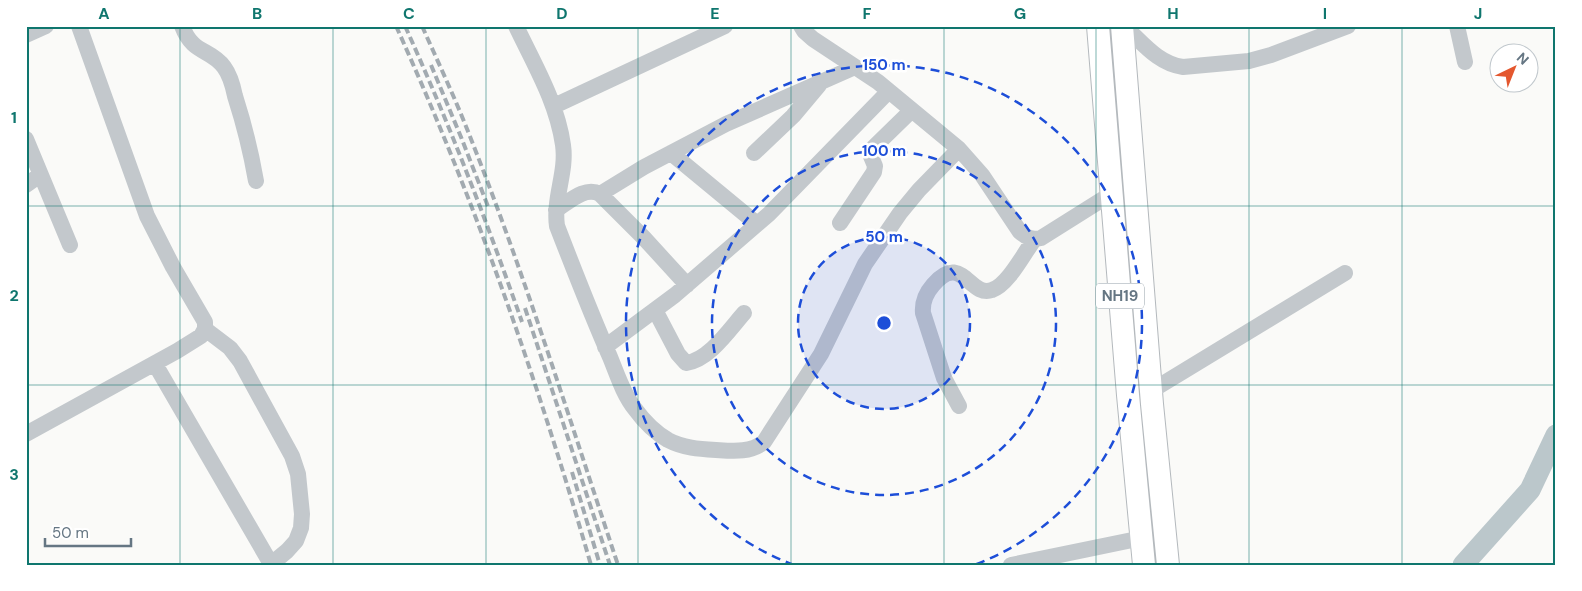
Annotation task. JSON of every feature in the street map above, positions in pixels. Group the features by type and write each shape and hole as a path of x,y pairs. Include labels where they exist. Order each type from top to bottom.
{"highway":[{"name":"NH19","path":"1098,26 1144,565"},
{"name":"NH19","path":"1123,26 1151,391 1168,565"}],"street":[{"path":"26,35 46,26"},
{"path":"26,434 155,364 201,336 205,329 205,322 198,307 173,267 148,216 78,26"},
{"path":"182,26 191,44 217,59 227,71 246,130 256,181"},
{"path":"516,26 554,106 563,146 563,161 556,210 557,226 592,318 627,396 635,409 666,439 678,445 736,451 758,447 770,434 821,354 865,264 900,213 919,190 959,149"},
{"path":"554,106 725,26"},
{"path":"801,26 813,38 889,91 959,149 982,175 1020,232 1026,237 1034,240 1041,238 1111,194"},
{"path":"1123,26 1160,59 1172,66 1183,67 1249,60 1271,55 1348,26"},
{"path":"1457,26 1465,62"},
{"path":"600,194 644,167 726,124 855,67"},
{"path":"754,153 793,116 822,82"},
{"path":"605,347 687,285 769,214 889,91"},
{"path":"840,223 874,172 875,166 870,154 872,149 912,110"},
{"path":"26,139 70,245"},
{"path":"671,153 757,224"},
{"path":"26,184 40,175"},
{"path":"556,210 586,191 595,191 644,238 687,285"},
{"path":"958,406 944,378 923,313 922,304 926,295 933,285 945,274 952,272 958,273 986,292 994,290 1004,281 1034,240"},
{"path":"1151,391 1344,273"},
{"path":"655,310 678,354 686,363 693,362 712,349 744,313"},
{"path":"155,364 270,564 287,551 296,541 301,528 302,514 298,474 292,456 240,361 230,348 205,329"},
{"path":"1011,565 1142,538"}],"waterway":[{"path":"1463,565 1530,490 1556,435"}],"railway":[{"path":"396,26 452,158 503,292 571,496 591,565"},
{"path":"405,26 467,173 522,322"},
{"path":"422,26 464,120 490,187 618,565"},
{"path":"431,65 489,209"},
{"path":"525,308 610,565"},
{"path":"572,472 600,565"}]}
